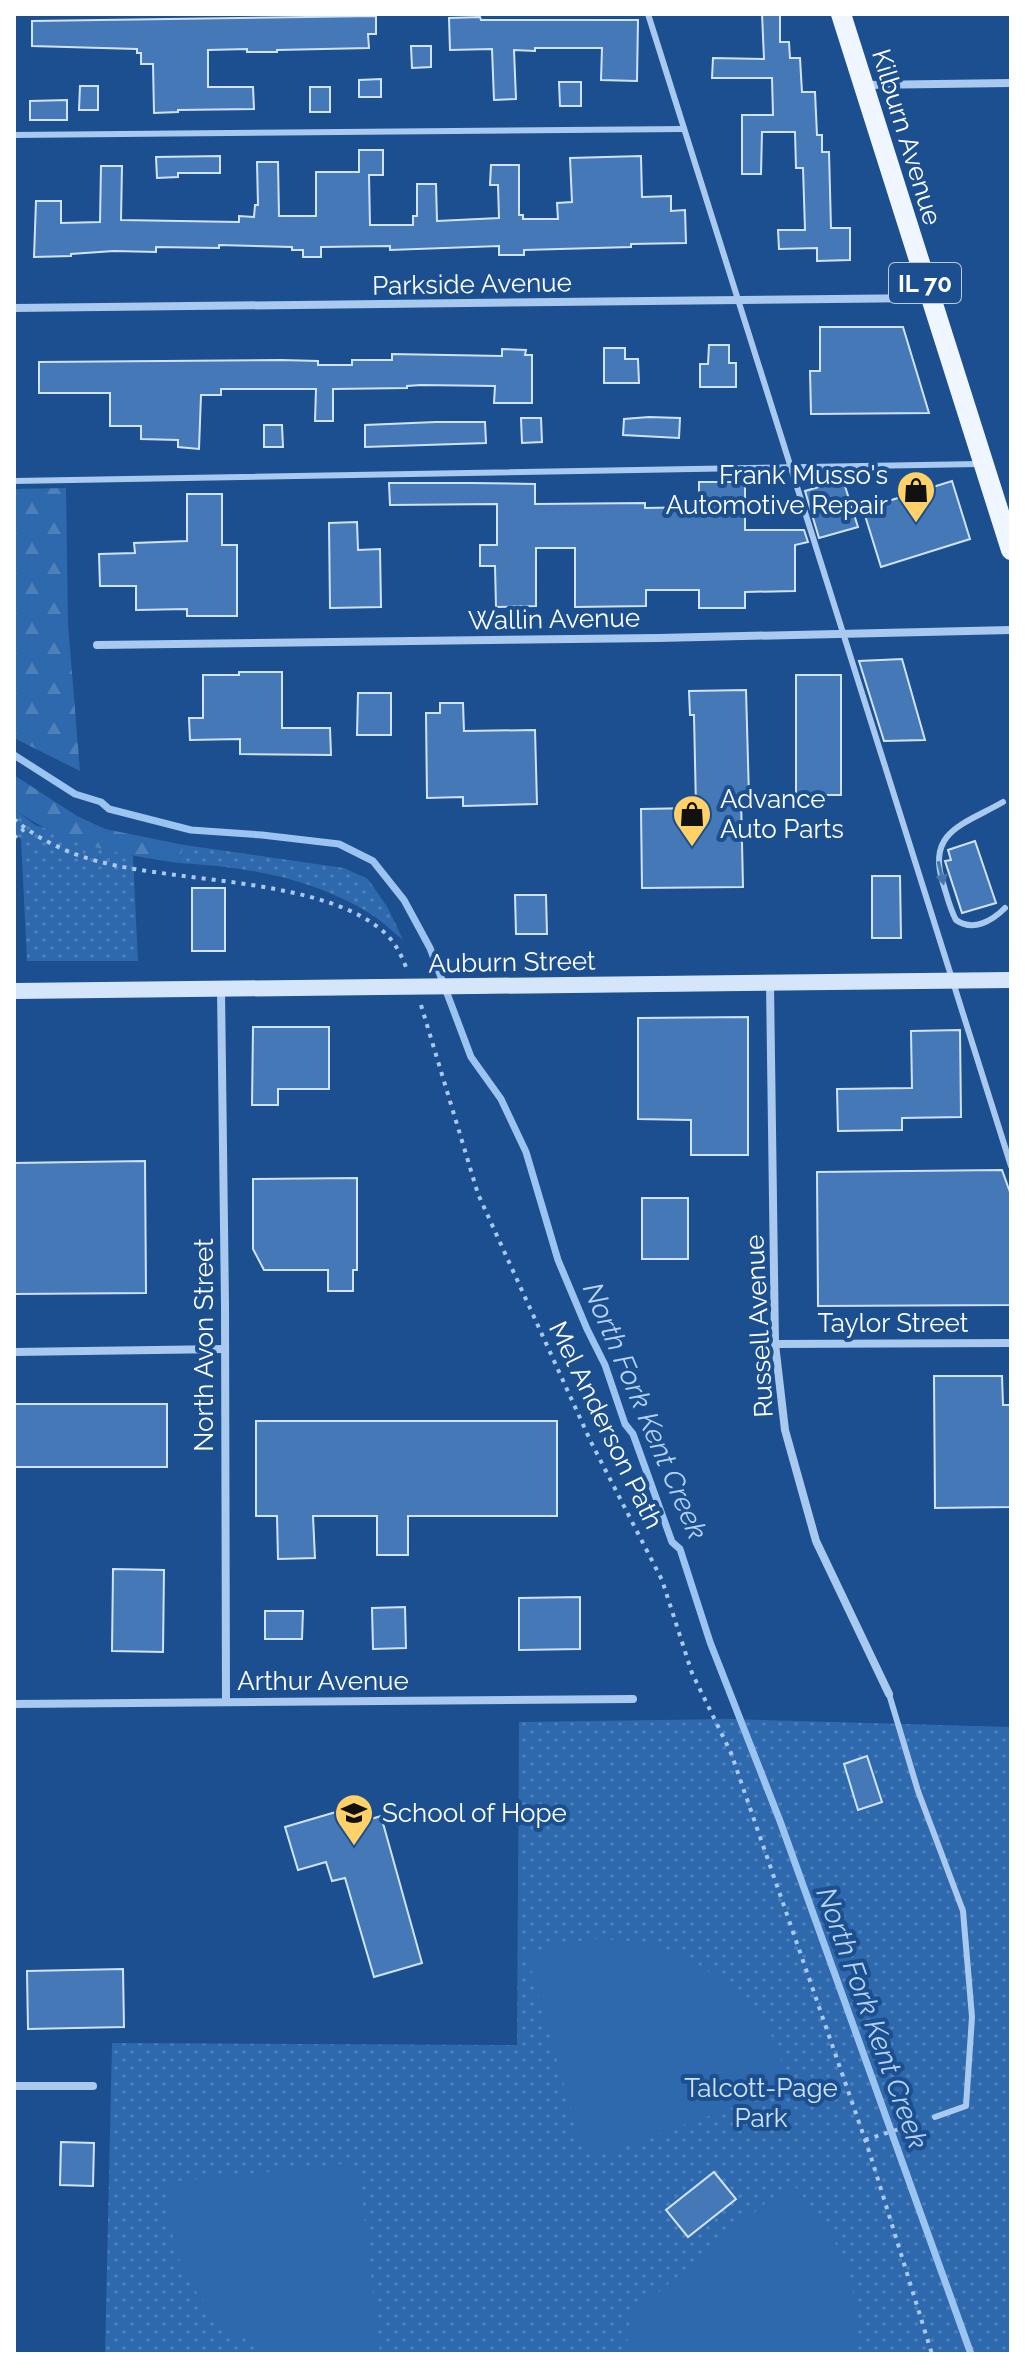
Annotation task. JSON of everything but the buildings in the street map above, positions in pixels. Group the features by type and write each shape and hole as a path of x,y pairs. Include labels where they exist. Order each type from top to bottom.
{"main road":[{"name":"Kilburn Avenue","path":"841,14 1011,550"},
{"name":"Auburn Street","path":"14,991 1011,980"}],"street":[{"path":"864,85 1011,83"},
{"name":"Parkside Avenue","path":"14,308 929,298"},
{"name":"Wallin Avenue","path":"97,645 1011,630"},
{"name":"Russell Avenue","path":"770,984 775,1344 785,1430 816,1541 889,1694"},
{"name":"North Avon Street","path":"221,989 226,1702"},
{"name":"Taylor Street","path":"775,1344 1011,1343"},
{"path":"14,1352 225,1349"},
{"name":"Arthur Avenue","path":"14,1704 633,1699"},
{"path":"14,2086 93,2086"}],"lane":[{"path":"648,14 1011,1166"},
{"path":"14,135 684,129"},
{"path":"14,481 983,464"},
{"path":"1003,802 942,840 938,860 940,876 956,920 970,925 983,923 995,918 1005,908"},
{"path":"889,1694 918,1791 963,1911 972,2017 966,2106 935,2117"}],"path":[{"path":"14,819 31,834 100,862 278,889 345,908 385,933 399,948 409,973"},
{"path":"14,838 25,829"},
{"name":"Mel Anderson Path","path":"419,998 478,1194 591,1442 662,1580 692,1673 731,1753 865,2140 932,2354"},
{"path":"865,2140 906,2127"}],"green space":[{"path":"66,488 68,624 80,771 14,738 14,489"},
{"path":"14,775 77,816 105,829 184,845 178,863 92,846 33,821 14,809"},
{"path":"14,809 35,825 133,856 138,961 27,961 21,839 14,833"},
{"path":"184,845 344,868 368,879 388,908 403,940 369,913 325,891 252,871 178,863"},
{"name":"Talcott-Page Park","path":"731,1719 1011,1727 1011,2354 105,2354 112,2043 517,2045 519,1722"},
{"path":"592,1939 651,1945 685,1958 718,1978 748,2004 767,2028 790,2087 602,2154 582,2147 527,1955 560,1944"},
{"path":"343,2164 360,2179 380,2354 273,2354 227,2329 182,2269 168,2218 168,2182"},
{"path":"791,2182 822,2222 844,2261 855,2303 856,2354 632,2354 627,2347 630,2316"}],"waterway":[{"name":"North Fork Kent Creek","path":"14,755 75,794 101,802 109,809 191,830 339,844 373,861 404,900 430,948 471,1057 501,1099 526,1152 558,1260 605,1365 625,1424 633,1434 672,1542 680,1549 710,1642 780,1821 971,2354"}],"place":[{"name":"Frank Musso's Automotive Repair","path":"916,524"},
{"name":"Advance Auto Parts","path":"692,848"},
{"name":"School of Hope","path":"354,1847"}]}
